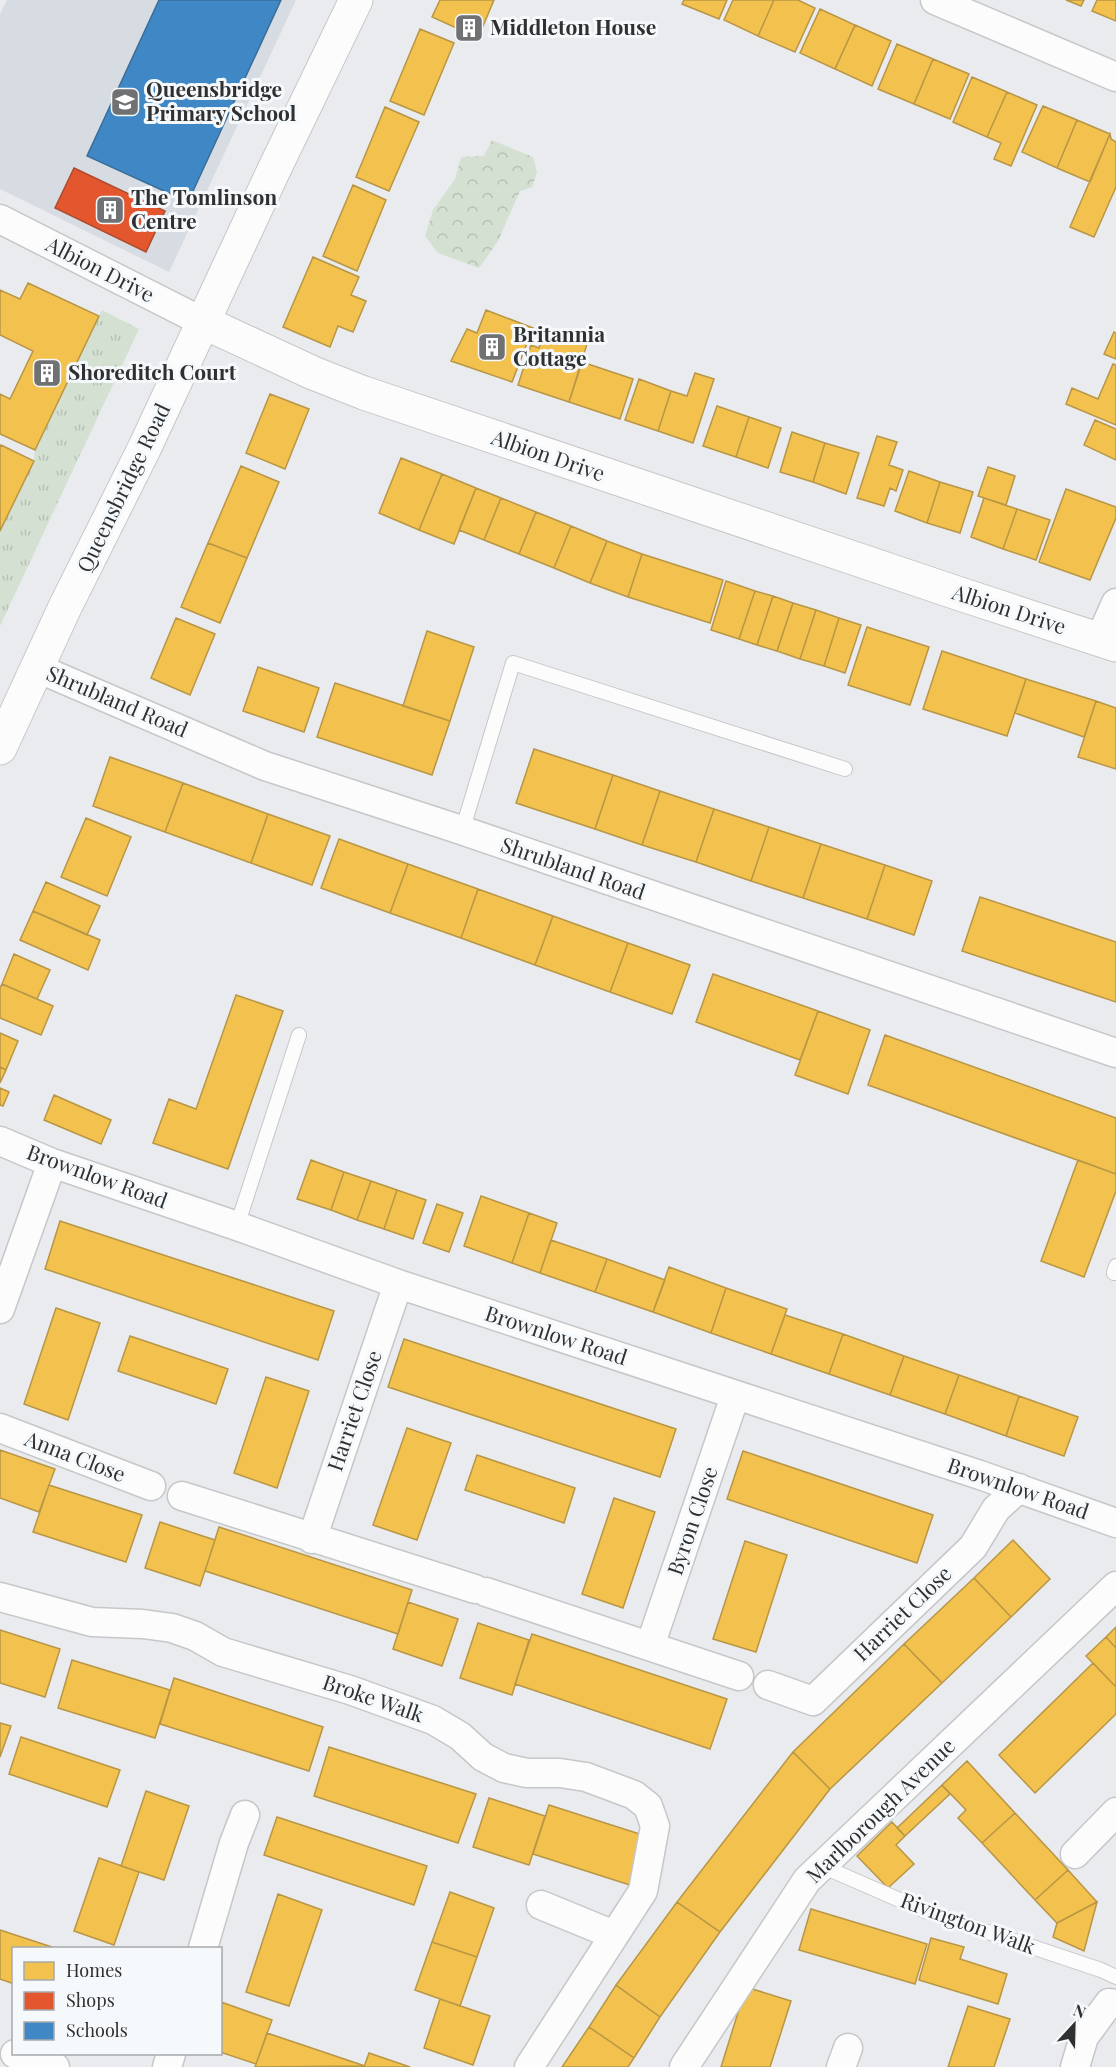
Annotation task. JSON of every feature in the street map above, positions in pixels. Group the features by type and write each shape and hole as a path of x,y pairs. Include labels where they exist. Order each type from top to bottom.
{"street":[{"name":"Queensbridge Road","path":"0,748 356,0"},
{"path":"935,0 1116,78"},
{"name":"Albion Drive","path":"0,219 203,322 313,374 912,578 1108,642"},
{"path":"1108,642 1116,603"},
{"name":"Shrubland Road","path":"37,668 265,766 1116,1053"},
{"name":"Brownlow Road","path":"0,1141 52,1163 398,1284 1019,1488 1116,1523"},
{"path":"0,1309 52,1163"},
{"name":"Harriet Close","path":"312,1539 398,1284"},
{"name":"Byron Close","path":"650,1646 735,1396"},
{"name":"Anna Close","path":"0,1428 151,1486"},
{"name":"Harriet Close","path":"768,1685 813,1701 973,1547 996,1509 1019,1488"},
{"path":"182,1496 740,1676"},
{"name":"Marlborough Avenue","path":"684,2067 807,1880 1116,1586"},
{"name":"Broke Walk","path":"0,1597 92,1622 142,1623 172,1628 195,1636 223,1652 350,1690 433,1720 460,1736 483,1757 504,1768 527,1773 560,1773 586,1777 634,1795 648,1806 655,1826 642,1891 614,1935"},
{"path":"1075,1854 1116,1812"},
{"path":"202,1947 234,1843 245,1815"},
{"path":"529,2067 614,1935 541,1905"},
{"path":"1075,2067 1084,2037 1109,2003 1116,2004"},
{"path":"20,2055 55,2067"}],"lane":[{"path":"462,831 513,663 845,769"},
{"path":"237,1226 299,1035"},
{"name":"Rivington Walk","path":"825,1863 831,1870 925,1911 1116,1977"}],"shaded area":[{"name":"Queensbridge Primary School","path":"7,0 296,0 169,272 0,189 0,14"}],"green space":[{"path":"492,140 533,157 537,172 532,187 520,191 498,241 479,268 438,253 425,236 433,210 455,179 461,157 484,156"},
{"path":"102,310 139,329 0,626 0,531 34,461 35,450"}],"building: Homes":[{"name":"Middleton House","path":"440,0 494,0 478,38 432,17"},
{"path":"684,0 727,0 719,19 682,4"},
{"path":"733,0 774,0 758,36 724,20"},
{"path":"774,0 798,0 815,8 795,52 758,36"},
{"path":"1066,0 1084,0 1081,6"},
{"path":"1097,0 1116,0 1116,21 1092,11"},
{"path":"820,9 855,25 835,69 800,53"},
{"path":"855,25 891,41 872,86 835,69"},
{"path":"420,29 454,43 424,115 390,101"},
{"path":"897,44 933,59 914,104 878,89"},
{"path":"933,59 969,74 950,119 914,104"},
{"path":"972,77 1007,92 987,137 953,122"},
{"path":"1007,92 1037,105 1011,166 994,159 1001,143 987,137"},
{"path":"1043,106 1077,120 1057,168 1022,152"},
{"path":"385,107 419,122 389,191 356,177"},
{"path":"1077,120 1110,134 1090,182 1057,168"},
{"path":"1110,134 1111,139 1116,142 1116,187 1094,237 1070,227"},
{"path":"353,185 386,200 357,271 323,256"},
{"path":"313,257 359,277 351,295 366,301 353,332 338,326 330,347 283,327"},
{"name":"Shoreditch Court","path":"28,283 99,316 35,450 0,434 0,394 10,399 33,351 0,335 0,290 20,299"},
{"name":"Britannia Cottage","path":"486,310 533,328 512,382 451,361 467,329 477,333"},
{"path":"545,330 587,344 569,402 518,385 531,345 539,348"},
{"path":"1114,332 1116,333 1116,359 1104,354"},
{"path":"582,362 633,379 620,419 569,402"},
{"path":"1113,364 1116,365 1116,425 1066,404 1072,388 1098,399"},
{"path":"695,373 714,379 693,443 658,431 671,391 687,396"},
{"path":"639,379 671,391 658,431 625,420"},
{"path":"270,394 309,409 285,469 246,453"},
{"path":"717,406 749,417 736,457 703,446"},
{"path":"749,417 781,428 768,468 736,457"},
{"path":"1095,420 1116,429 1116,460 1084,445"},
{"path":"792,432 825,443 813,482 780,472"},
{"path":"877,436 897,442 889,465 903,470 896,491 890,488 884,506 857,498"},
{"path":"825,443 859,453 846,494 813,482"},
{"path":"1,445 34,461 0,531 0,447"},
{"path":"401,458 442,474 419,530 379,513"},
{"path":"241,466 279,482 247,558 208,543"},
{"path":"988,467 1015,476 1006,505 978,496"},
{"path":"909,471 940,482 927,523 895,511"},
{"path":"442,474 476,488 454,544 419,530"},
{"path":"940,482 973,492 960,533 927,523"},
{"path":"476,488 501,498 484,540 459,530"},
{"path":"1066,489 1116,507 1116,518 1090,580 1039,562"},
{"path":"501,498 536,512 519,554 484,540"},
{"path":"984,498 1017,509 1003,549 971,537"},
{"path":"1017,509 1050,520 1036,560 1003,549"},
{"path":"536,512 571,526 554,568 519,554"},
{"path":"571,526 607,541 590,583 554,568"},
{"path":"607,541 642,554 628,597 590,583"},
{"path":"208,543 247,558 220,623 181,607"},
{"path":"642,554 723,580 710,623 628,597"},
{"path":"726,581 755,591 739,639 711,630"},
{"path":"755,591 773,596 757,645 739,639"},
{"path":"773,596 793,603 777,651 757,645"},
{"path":"793,603 816,610 800,659 777,651"},
{"path":"816,610 839,618 824,666 800,659"},
{"path":"176,618 215,634 190,695 151,678"},
{"path":"839,618 861,625 845,673 824,666"},
{"path":"867,627 929,647 910,705 848,685"},
{"path":"427,631 474,647 450,721 403,706"},
{"path":"942,651 1026,679 1007,736 923,709"},
{"path":"258,667 319,688 304,732 243,711"},
{"path":"1026,679 1096,701 1084,737 1015,713"},
{"path":"335,683 450,721 432,775 317,737"},
{"path":"1096,701 1116,708 1116,769 1078,757"},
{"path":"534,749 613,775 595,829 516,803"},
{"path":"110,757 183,783 165,832 93,806"},
{"path":"613,775 660,791 642,845 595,829"},
{"path":"183,783 268,814 251,863 165,832"},
{"path":"660,791 714,809 696,862 642,845"},
{"path":"714,809 769,827 751,881 696,862"},
{"path":"268,814 330,836 312,885 251,863"},
{"path":"86,818 131,837 107,896 61,877"},
{"path":"769,827 821,844 803,898 751,881"},
{"path":"339,839 408,864 390,913 321,888"},
{"path":"821,844 885,865 867,919 803,898"},
{"path":"408,864 478,889 461,938 390,913"},
{"path":"885,865 932,881 914,935 867,919"},
{"path":"46,882 100,906 87,935 33,911"},
{"path":"478,889 553,916 535,965 461,938"},
{"path":"980,897 1116,942 1116,1002 962,951"},
{"path":"33,911 100,940 88,970 20,940"},
{"path":"553,916 628,943 610,992 535,965"},
{"path":"628,943 690,965 672,1014 610,992"},
{"path":"14,954 50,970 37,999 2,984"},
{"path":"713,974 818,1011 800,1060 696,1022"},
{"path":"2,984 53,1006 41,1035 0,1018"},
{"path":"236,995 283,1011 228,1169 153,1143 169,1099 196,1109"},
{"path":"818,1011 870,1030 848,1094 795,1075"},
{"path":"0,1033 18,1041 6,1070 0,1067"},
{"path":"885,1035 1116,1118 1116,1174 868,1085"},
{"path":"0,1067 6,1070 0,1083"},
{"path":"0,1088 9,1092 3,1106 0,1105"},
{"path":"54,1095 111,1120 101,1144 44,1120"},
{"path":"311,1160 344,1172 331,1210 297,1199"},
{"path":"1078,1160 1116,1174 1116,1191 1084,1277 1041,1261"},
{"path":"344,1172 371,1181 357,1220 331,1210"},
{"path":"371,1181 397,1190 384,1229 357,1220"},
{"path":"397,1190 426,1200 413,1239 384,1229"},
{"path":"481,1196 529,1213 512,1263 464,1246"},
{"path":"437,1204 463,1213 449,1252 423,1243"},
{"path":"529,1213 557,1223 540,1273 512,1263"},
{"path":"60,1221 334,1311 318,1360 45,1269"},
{"path":"551,1240 607,1259 595,1292 540,1273"},
{"path":"607,1259 665,1280 653,1312 595,1292"},
{"path":"669,1267 726,1288 711,1333 653,1312"},
{"path":"726,1288 787,1309 771,1354 711,1333"},
{"path":"56,1308 100,1323 68,1420 24,1404"},
{"path":"785,1315 843,1334 829,1374 771,1354"},
{"path":"843,1334 904,1356 890,1395 829,1374"},
{"path":"130,1336 228,1369 216,1404 118,1371"},
{"path":"404,1339 676,1429 660,1477 388,1387"},
{"path":"904,1356 959,1375 945,1414 890,1395"},
{"path":"959,1375 1019,1396 1006,1436 945,1414"},
{"path":"266,1377 309,1391 277,1488 234,1473"},
{"path":"1019,1396 1078,1417 1064,1456 1006,1436"},
{"path":"407,1428 451,1443 417,1540 373,1525"},
{"path":"0,1450 55,1469 39,1512 0,1498"},
{"path":"743,1451 933,1515 917,1563 727,1499"},
{"path":"477,1455 575,1488 564,1523 465,1490"},
{"path":"49,1485 142,1515 126,1562 33,1532"},
{"path":"614,1498 655,1512 623,1608 582,1594"},
{"path":"160,1522 215,1540 200,1586 145,1568"},
{"path":"219,1527 412,1590 398,1634 205,1571"},
{"path":"1013,1540 1050,1579 1011,1617 974,1578"},
{"path":"745,1541 787,1555 756,1652 713,1639"},
{"path":"974,1578 1011,1617 942,1683 904,1644"},
{"path":"408,1602 458,1619 442,1666 393,1649"},
{"path":"478,1623 529,1640 512,1695 460,1678"},
{"path":"1116,1627 1116,1648 1106,1637"},
{"path":"0,1630 60,1649 45,1697 0,1683"},
{"path":"532,1634 727,1699 710,1749 515,1684"},
{"path":"1106,1637 1116,1648 1116,1687 1086,1656"},
{"path":"904,1644 942,1683 830,1789 793,1752"},
{"path":"72,1660 170,1690 155,1738 58,1708"},
{"path":"1093,1663 1116,1687 1116,1714 1035,1793 999,1755"},
{"path":"174,1678 323,1727 309,1771 160,1724"},
{"path":"0,1723 11,1726 0,1757"},
{"path":"21,1737 120,1770 107,1807 9,1774"},
{"path":"329,1747 476,1794 458,1843 314,1796"},
{"path":"793,1752 830,1789 720,1932 677,1902"},
{"path":"967,1761 1015,1813 982,1843 958,1818 966,1810 942,1785"},
{"path":"942,1785 950,1794 905,1836 897,1828"},
{"path":"146,1791 189,1806 164,1880 121,1866"},
{"path":"489,1798 545,1816 529,1865 473,1847"},
{"path":"549,1805 649,1837 633,1886 533,1854"},
{"path":"1015,1813 1068,1870 1035,1900 982,1843"},
{"path":"277,1817 427,1866 414,1905 264,1855"},
{"path":"892,1822 905,1836 896,1845 914,1864 888,1888 857,1856"},
{"path":"99,1858 139,1872 114,1945 74,1931"},
{"path":"1068,1870 1097,1902 1057,1923 1035,1900"},
{"path":"450,1892 494,1908 477,1957 432,1942"},
{"path":"278,1894 322,1910 289,2006 246,1992"},
{"path":"677,1902 720,1932 660,2017 616,1985"},
{"path":"1097,1902 1084,1951 1053,1937 1057,1923"},
{"path":"811,1909 927,1944 915,1984 799,1950"},
{"path":"0,1930 52,1947 12,1947 12,1983 0,1979"},
{"path":"931,1938 964,1947 960,1959 1007,1974 998,2004 919,1980"},
{"path":"432,1942 477,1957 460,2006 415,1990"},
{"path":"616,1985 660,2017 634,2058 589,2027"},
{"path":"746,1987 791,2001 770,2067 721,2067"},
{"path":"440,1999 490,2016 473,2065 424,2048"},
{"path":"222,2002 272,2020 256,2064 222,2053"},
{"path":"968,2006 1010,2019 994,2067 948,2067"},
{"path":"589,2027 634,2058 628,2067 562,2067"},
{"path":"267,2033 365,2066 255,2067"},
{"path":"369,2053 410,2067 364,2067"}],"building: Shops":[{"name":"The Tomlinson Centre","path":"74,168 165,211 146,252 55,208"}],"building: Schools":[{"name":"Queensbridge Primary School","path":"159,0 281,0 188,202 87,156"}],"place":[{"name":"Middleton House","path":"469,28"},
{"name":"Queensbridge Primary School","path":"125,102"},
{"name":"The Tomlinson Centre","path":"110,210"},
{"name":"Britannia Cottage","path":"492,347"},
{"name":"Shoreditch Court","path":"47,373"}]}
